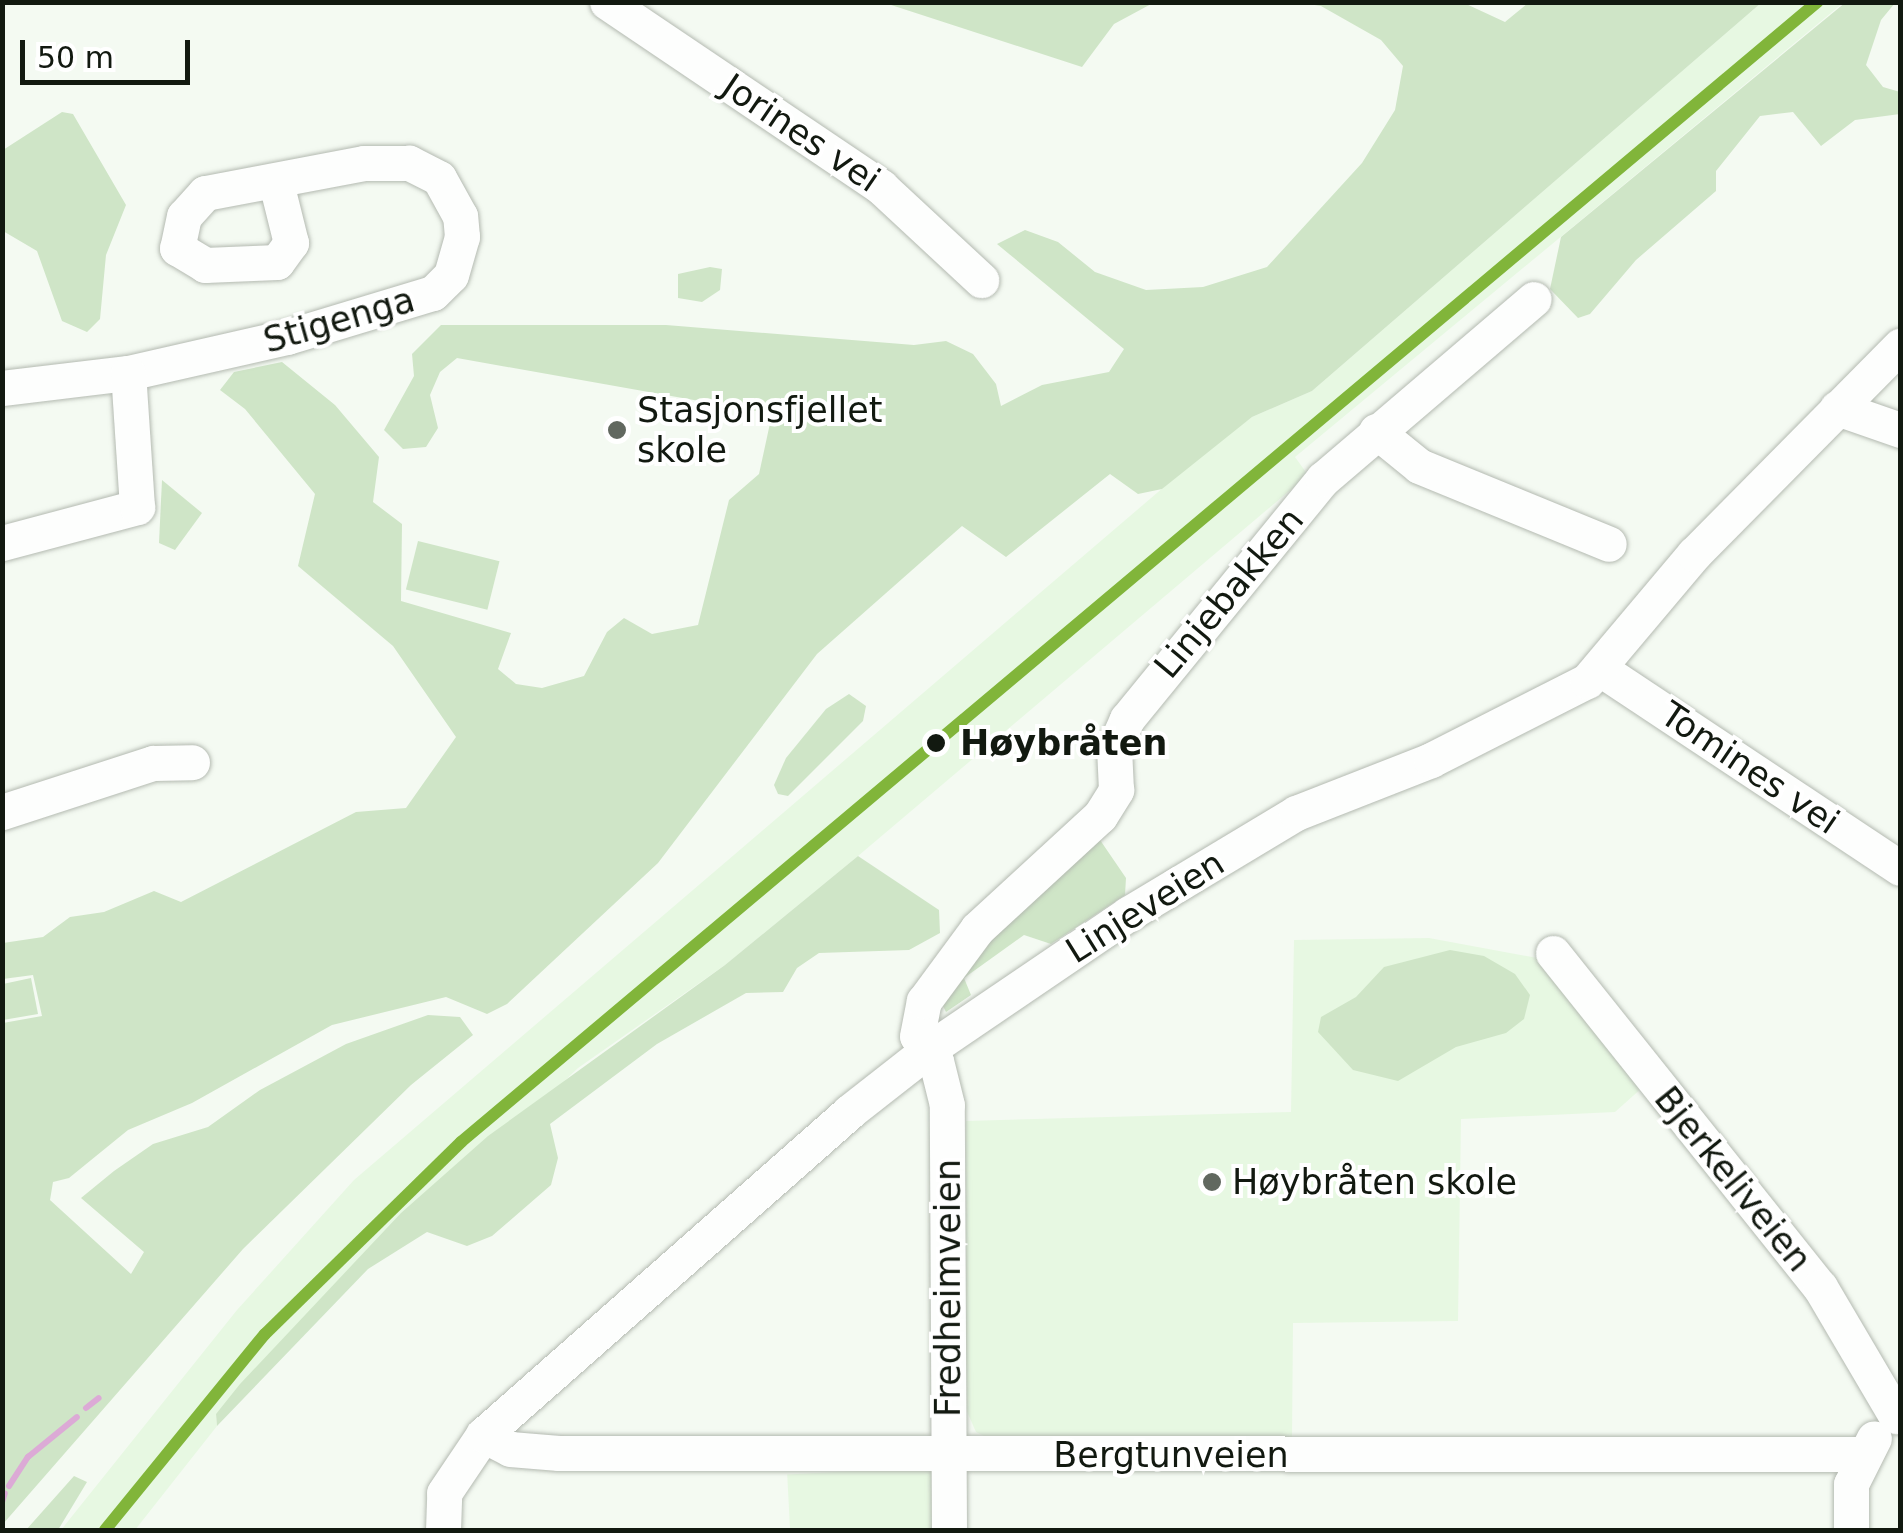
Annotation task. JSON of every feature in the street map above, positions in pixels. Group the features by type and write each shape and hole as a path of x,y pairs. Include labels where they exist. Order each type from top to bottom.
{"street":[{"name":"Jorines vei","path":"607,2 881,187 982,280"},
{"name":"Stigenga","path":"2,388 128,373 327,326 369,308 433,293 451,275 462,237 460,216 439,178 424,168 389,161 276,182"},
{"name":"Linjebakken","path":"928,1050 917,1036 918,1016 945,967 977,929 1100,816 1116,790 1117,736 1135,708 1324,479 1534,299"},
{"name":"Linjeveien","path":"443,1530 444,1493 482,1435 574,1348 928,1050 1128,914 1296,813 1431,760 1588,681 1694,554 1900,346"},
{"path":"2,544 137,507 128,373"},
{"path":"1837,408 1900,430"},
{"path":"1376,431 1419,466 1608,544"},
{"name":"Tomines vei","path":"1600,668 1900,868"},
{"path":"2,812 153,763 192,762"},
{"name":"Bjerkeliveien","path":"1553,952 1820,1286 1898,1415"},
{"name":"Fredheimveien","path":"928,1050 948,1105 949,1530"},
{"path":"1850,1530 1847,1504 1863,1454 1898,1415"},
{"name":"Bergtunveien","path":"482,1435 510,1449 559,1453 1863,1454"}],"shaded area":[{"path":"1846,2 1895,3 1881,20 1866,65 1883,87 1900,92 1900,114 1855,120 1821,146 1793,112 1760,116 1716,171 1716,191 1636,260 1590,314 1578,318 1550,289 1561,237"},
{"path":"885,3 1153,3 1114,24 1082,67"},
{"path":"1302,3 1464,3 1505,22 1528,3 1761,3 1312,391 1252,417 1162,489 1138,494 1110,474 1006,557 962,526 817,654 658,863 507,1004 487,1014 446,997 332,1025 192,1103 128,1130 69,1178 53,1182 50,1200 131,1274 144,1252 81,1198 114,1171 153,1144 208,1127 260,1090 346,1044 428,1015 460,1017 473,1035 411,1085 243,1249 3,1524 3,1023 42,1016 33,975 3,979 3,943 43,937 70,917 104,912 154,891 181,902 356,812 406,808 456,737 393,646 298,566 315,494 245,409 220,390 234,372 282,362 335,405 379,457 373,502 402,524 401,601 511,633 498,669 516,684 542,688 584,676 607,632 624,618 652,634 698,625 729,500 759,474 772,414 457,358 440,372 430,395 438,428 426,447 403,449 384,430 414,376 412,354 441,325 666,325 914,345 946,341 973,354 996,384 1001,406 1042,385 1109,372 1124,349 997,244 1025,230 1058,242 1095,272 1146,290 1203,287 1267,267 1362,163 1395,110 1403,66 1381,40 1321,6"},
{"path":"1761,3 1843,3 1295,457 1308,475 858,856 725,965 578,1068 216,1414 217,1426 135,1530 61,1530 237,1310 354,1180 1206,451 1252,417 1312,391"},
{"path":"62,112 73,114 126,205 106,255 100,319 87,332 62,321 37,251 3,231 3,150"},
{"path":"710,267 722,269 720,290 702,302 678,298 678,274"},
{"path":"162,480 202,513 175,550 159,543"},
{"path":"418,541 500,561 487,610 406,590"},
{"path":"849,694 866,706 863,721 788,796 778,794 774,785 786,758 826,709"},
{"path":"1098,837 1126,878 1125,895 1051,944 1024,935 964,978 971,995 946,1012 940,1000 970,955"},
{"path":"858,856 939,910 940,933 909,950 819,953 797,968 783,992 746,993 657,1044 550,1124 558,1158 551,1185 492,1236 467,1246 427,1232 368,1269 217,1426 216,1414 240,1384 401,1213 488,1136 725,965"},
{"name":"Høybråten skole","path":"1429,938 1553,961 1643,1087 1615,1112 1461,1119 1458,1321 1293,1323 1292,1439 988,1438 976,1432 965,1407 966,1121 1291,1112 1294,940"},
{"path":"1450,950 1484,956 1515,974 1530,995 1524,1019 1506,1033 1456,1047 1398,1081 1353,1070 1318,1032 1321,1017 1356,997 1384,967"},
{"path":"31,978 38,1014 3,1020 3,984"},
{"path":"932,1467 935,1530 790,1530 787,1475"},
{"path":"74,1476 87,1482 58,1530 26,1530"}],"waterway":[{"path":"86,1408 99,1398"},
{"path":"9,1486 28,1457 77,1417"},
{"path":"2,1502 5,1493"}],"transit line":[{"path":"105,1530 265,1334 461,1142 1817,2"}],"place":[{"name":"Stasjonsfjellet skole","path":"617,430"},
{"name":"Høybråten","path":"936,743"},
{"name":"Høybråten skole","path":"1212,1182"}]}
